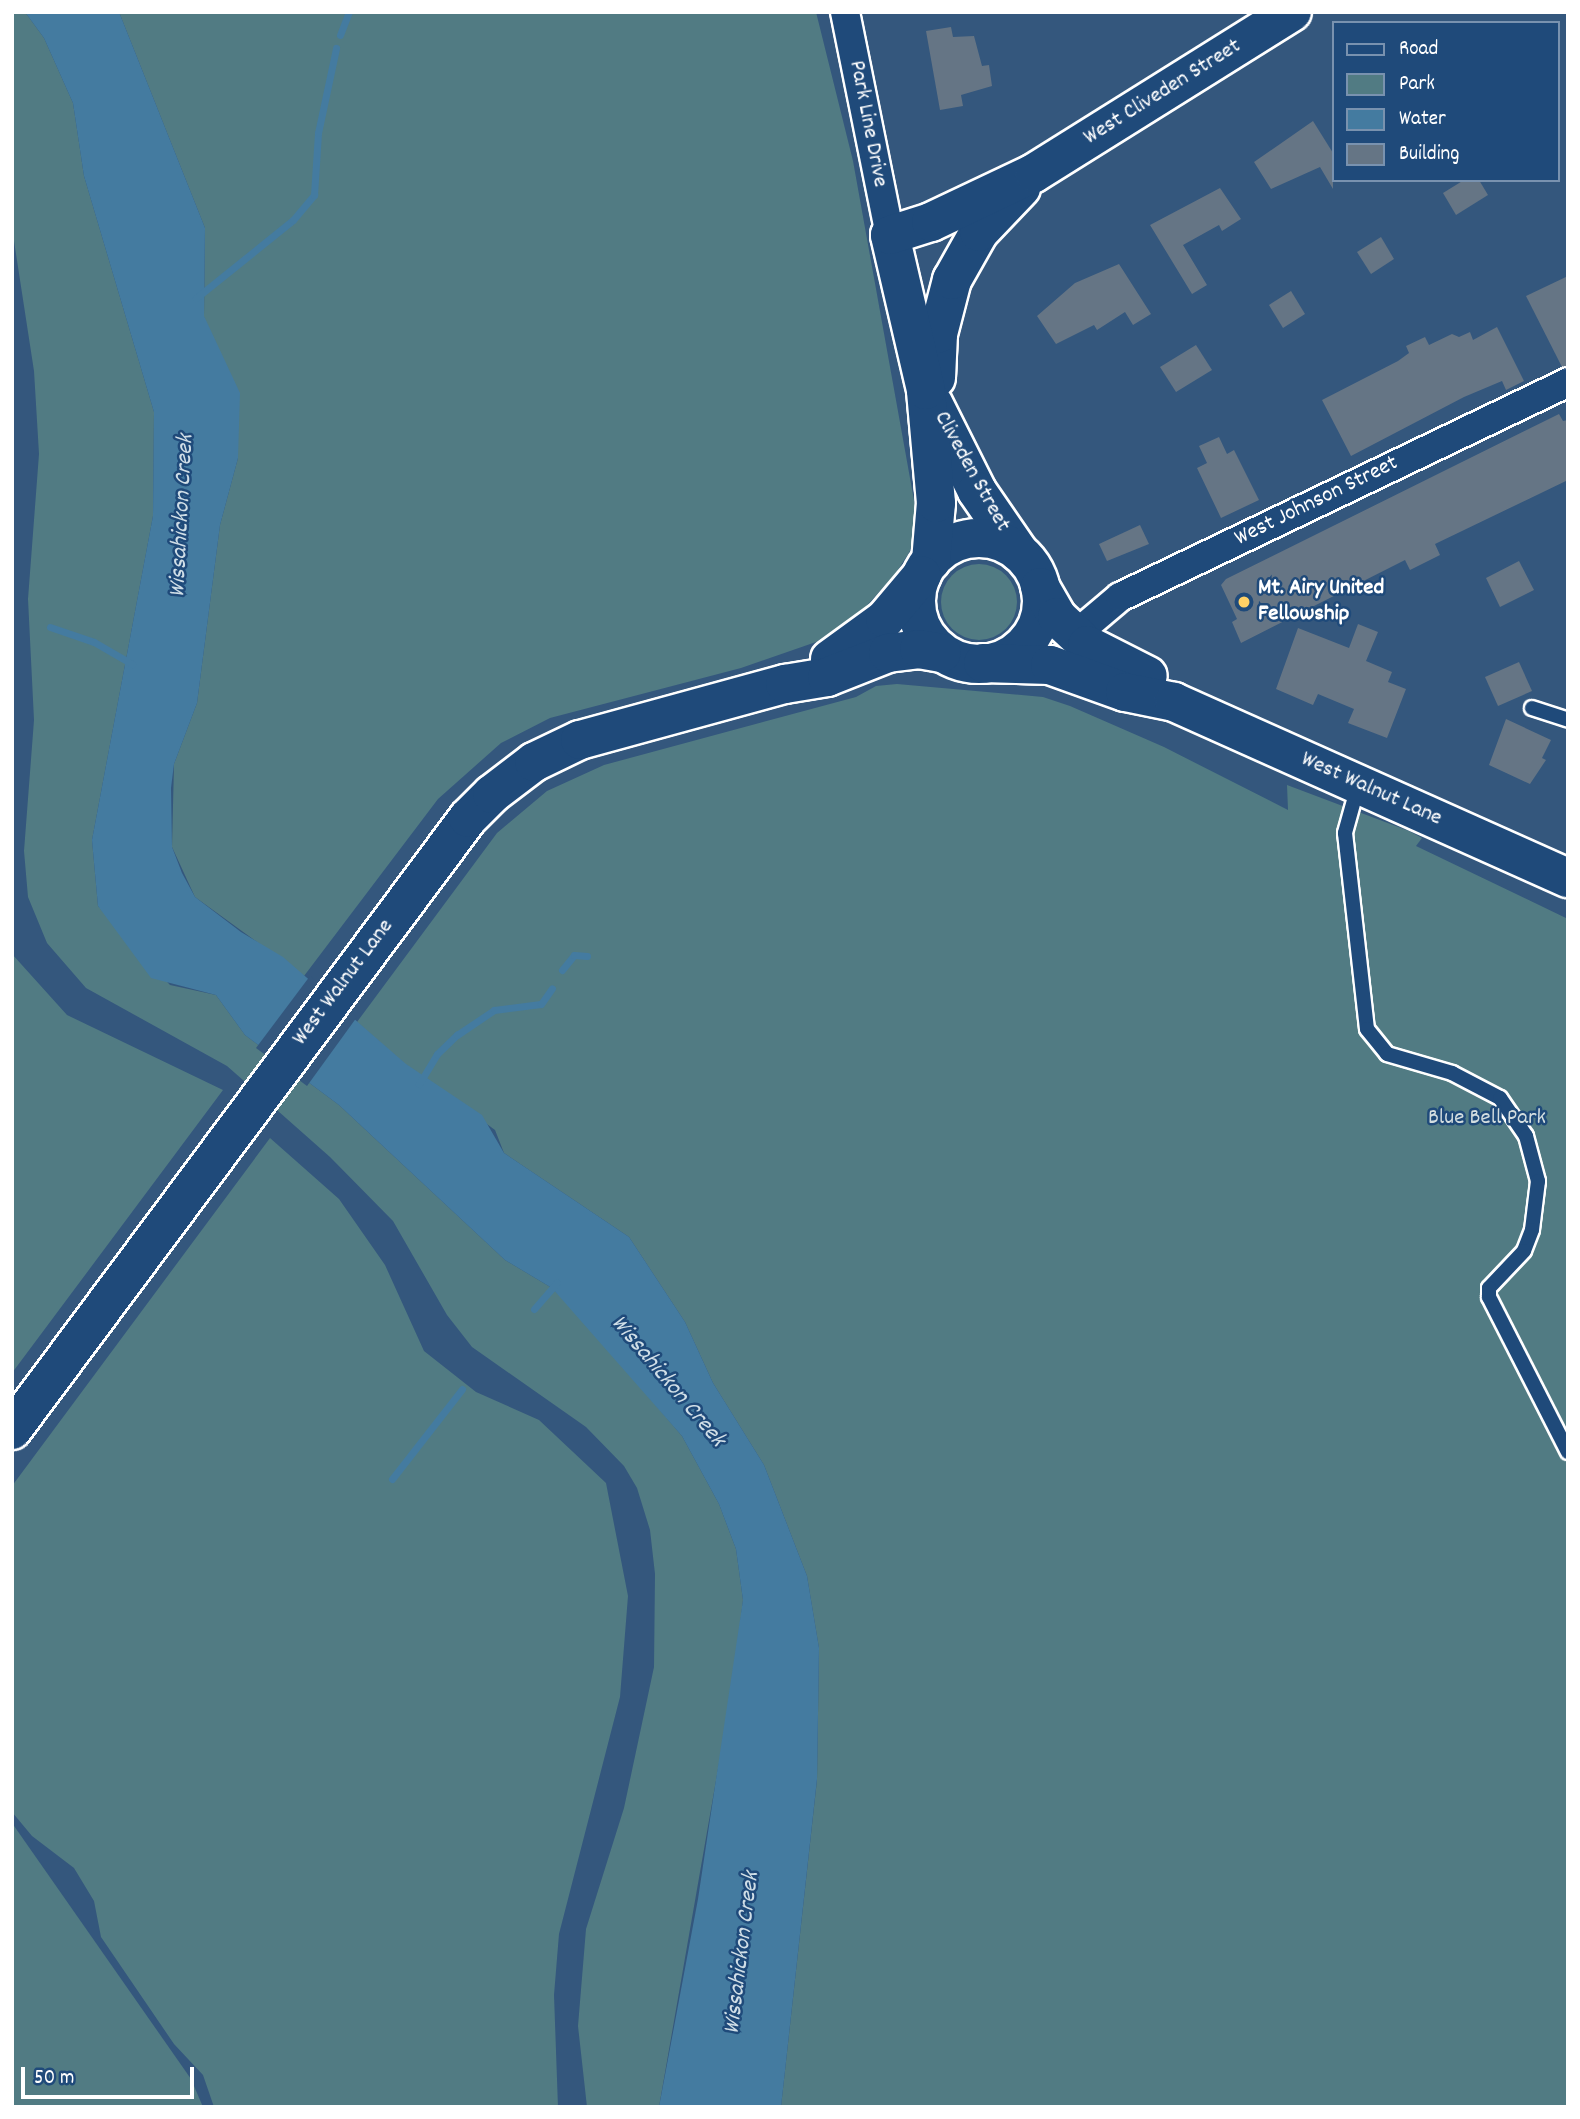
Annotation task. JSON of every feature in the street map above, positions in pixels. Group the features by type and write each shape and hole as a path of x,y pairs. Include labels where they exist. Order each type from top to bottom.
{"street":[{"name":"Park Line Drive","path":"845,12 890,235"},
{"name":"West Cliveden Street","path":"890,235 931,222 1034,173 1293,12"},
{"name":"West Cliveden Street","path":"947,432 937,391 936,357 953,280 979,232 1034,173"},
{"name":"Cliveden Street","path":"890,235 926,390 936,503 926,567"},
{"name":"West Johnson Street","path":"1075,635 1120,597 1568,382"},
{"name":"Cliveden Street","path":"926,390 983,501 1019,552"},
{"path":"980,538 1019,552 1040,587 1041,614 1030,639 1009,656 983,663 961,662 942,653 925,634 916,611 926,567 953,544 980,538"},
{"name":"West Walnut Lane","path":"785,684 839,654 875,628 926,567"},
{"name":"West Walnut Lane","path":"1040,587 1057,617 1075,635 1106,657 1151,677 1174,702"},
{"name":"West Walnut Lane","path":"12,1430 468,818 512,777 557,749 785,684 827,677 903,650 942,653"},
{"name":"West Walnut Lane","path":"983,663 1050,665 1125,692 1174,702 1568,878"}],"lane":[{"path":"1532,708 1568,720"},
{"path":"1358,784 1345,833 1367,1029 1379,1047 1398,1060 1477,1083 1500,1098 1526,1136 1538,1181 1532,1230 1524,1251 1489,1288 1489,1297 1568,1452"}],"green space":[{"path":"12,12 25,12 44,38 73,103 84,176 154,412 153,516 92,840 98,906 170,985 216,995 245,1035 339,1105 505,1260 552,1288 576,1312 682,1436 719,1504 736,1549 743,1600 733,1683 659,2107 587,2107 578,2026 586,1929 624,1808 654,1667 655,1574 650,1530 637,1488 624,1466 586,1427 472,1347 447,1315 393,1221 330,1157 227,1066 86,988 47,943 28,897 24,851 34,720 28,599 39,454 34,371 12,228"},
{"path":"119,12 816,12 853,161 917,517 910,551 896,573 862,611 816,642 741,668 550,718 501,743 438,799 304,976 195,897 172,847 174,764 197,703 220,525 238,458 215,346 204,317 205,228"},
{"path":"979,564 994,567 1006,575 1014,587 1017,602 1014,617 1006,629 994,637 979,640 964,637 952,629 944,617 941,602 944,587 952,575 964,567"},
{"name":"Blue Bell Park","path":"897,684 1043,697 1070,706 1164,747 1288,810 1287,785 1409,831 1422,838 1416,846 1568,919 1568,2107 781,2107 817,1780 819,1648 807,1576 764,1465 713,1383 685,1322 629,1237 504,1153 495,1130 405,1064 357,1022 497,833 547,791 604,765 856,697 876,686"},
{"path":"12,954 67,1015 223,1090 12,1373"},
{"path":"270,1138 339,1199 385,1265 424,1351 476,1392 539,1420 606,1483 628,1596 620,1697 559,1934 554,1995 558,2107 214,2107 203,2075 174,2044 101,1937 94,1901 74,1868 32,1836 12,1812 12,1486"},
{"path":"12,1823 191,2079 203,2107 12,2107"}],"water":[{"name":"Wissahickon Creek","path":"25,12 119,12 205,228 204,316 240,393 238,458 220,525 197,703 174,764 171,788 172,847 182,873 195,897 241,932 283,957 406,1064 482,1115 504,1153 629,1237 685,1322 713,1383 764,1465 807,1576 819,1648 817,1779 781,2107 659,2107 698,1899 743,1600 736,1549 719,1504 682,1436 552,1288 505,1260 339,1105 245,1035 216,995 151,978 98,906 92,840 153,516 154,412 84,176 73,103 44,38"}],"pier":[{"path":"310,976 357,1017 307,1086 256,1048"}],"building":[{"path":"951,27 953,37 974,36 982,66 989,65 992,86 961,95 963,106 940,110 926,31"},
{"path":"1313,121 1332,151 1333,189 1320,167 1271,189 1254,162"},
{"path":"1461,182 1480,182 1488,195 1456,215 1443,193"},
{"path":"1220,188 1241,219 1222,231 1219,225 1183,245 1207,285 1192,294 1150,225"},
{"path":"1381,237 1394,259 1371,274 1357,252"},
{"path":"1119,264 1151,314 1133,325 1125,312 1097,330 1094,325 1056,344 1037,316 1075,283"},
{"path":"1568,276 1568,366 1562,367 1526,296"},
{"path":"1291,291 1305,314 1283,328 1269,305"},
{"path":"1497,327 1524,381 1506,390 1502,381 1464,397 1351,456 1322,400 1398,361 1409,353 1406,346 1425,337 1429,345 1452,334 1459,337 1470,332 1473,340"},
{"path":"1196,345 1212,370 1176,392 1160,367"},
{"path":"1559,414 1563,421 1568,420 1568,480 1435,544 1440,555 1410,570 1405,560 1241,643 1232,622 1237,619 1221,585 1226,579"},
{"path":"1219,437 1227,454 1234,450 1259,500 1221,518 1197,468 1207,463 1199,446"},
{"path":"1140,525 1149,544 1107,561 1099,544"},
{"path":"1519,561 1534,590 1500,607 1486,578"},
{"path":"1358,624 1378,632 1366,661 1392,672 1388,682 1406,689 1387,738 1348,723 1354,709 1318,694 1313,705 1276,689 1298,628 1349,648"},
{"path":"1519,662 1532,691 1498,706 1485,677"},
{"path":"1506,719 1551,740 1542,758 1546,760 1530,784 1489,765"}],"waterway":[{"path":"340,35 349,12"},
{"path":"196,298 293,220 314,195 318,133 336,48"},
{"path":"50,627 94,642 132,664"},
{"path":"562,970 574,955 587,956"},
{"path":"419,1084 437,1054 457,1035 494,1010 541,1004 552,988"},
{"path":"534,1309 557,1283"},
{"path":"392,1479 462,1389"}],"place":[{"name":"Mt. Airy United Fellowship","path":"1244,602"}]}
